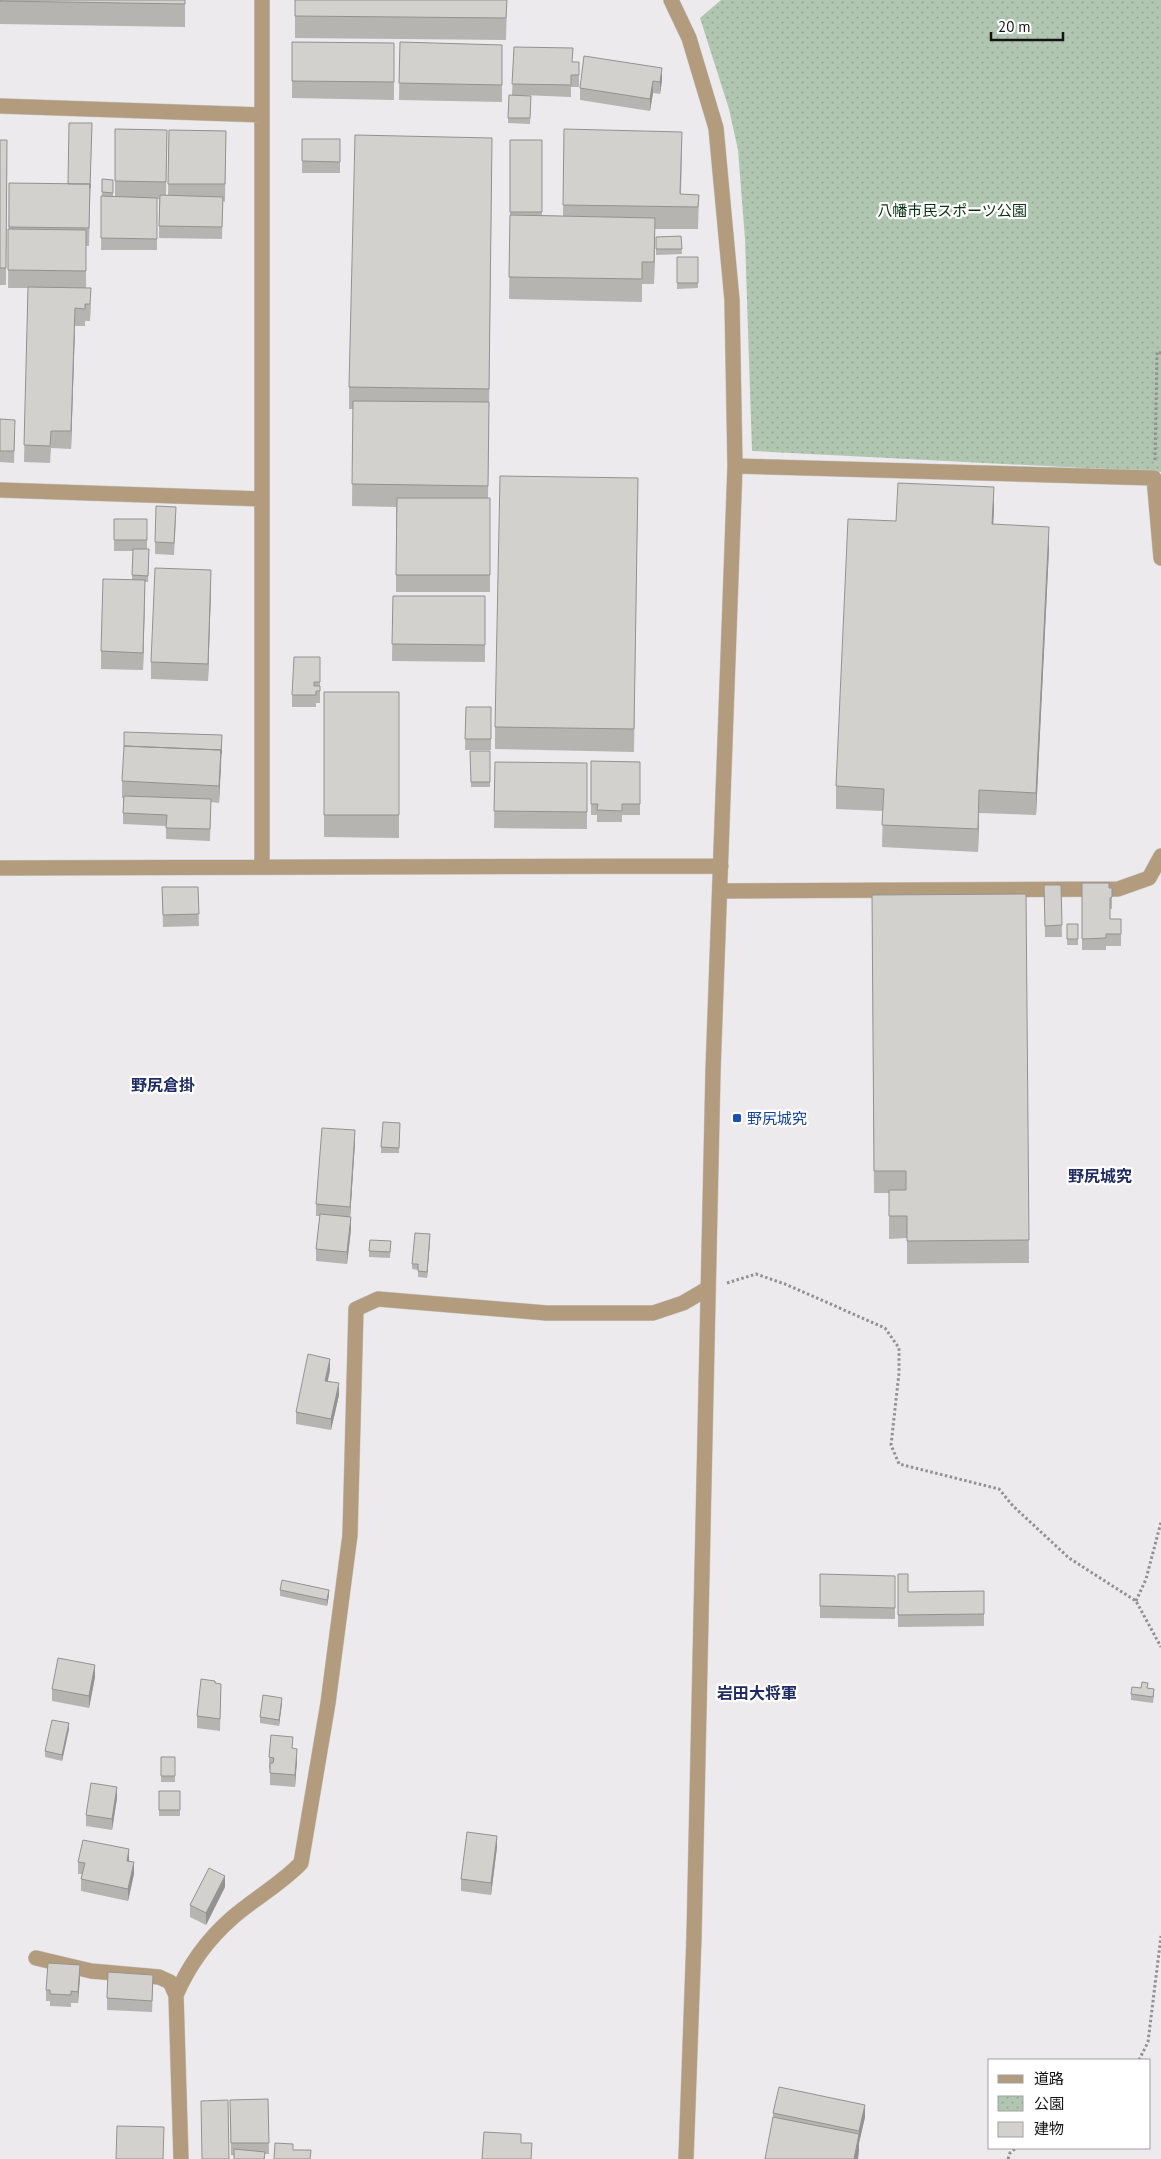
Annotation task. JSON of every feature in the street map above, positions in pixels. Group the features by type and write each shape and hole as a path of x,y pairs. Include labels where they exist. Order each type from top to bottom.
{"street":[{"path":"262,0 260,499 262,866"},
{"path":"671,0 689,38 716,128 732,300 736,466 707,1289 694,1927 686,2159"},
{"path":"0,106 262,115"},
{"path":"736,466 1154,478 1161,558"},
{"path":"0,490 260,499"},
{"path":"720,891 1118,889 1149,878 1161,856"},
{"path":"0,868 721,866"},
{"path":"176,1995 184,1976 208,1942 232,1918 287,1878 301,1863 328,1703 350,1535 356,1309 378,1299 546,1313 654,1313 683,1304 707,1289"},
{"path":"36,1958 91,1971 159,1977 170,1982 176,1995 181,2159"}],"path":[{"path":"1154,478 1157,352 1161,352"},
{"path":"707,1289 756,1274 786,1284 886,1328 899,1348 899,1373 891,1445 899,1464 999,1489 1013,1506 1069,1558 1136,1601 1161,1647"},
{"path":"1136,1601 1146,1579 1161,1522"},
{"path":"1140,2059 1148,2042 1161,1936"},
{"path":"1008,2159 1010,2153 1015,2149"}],"green space":[{"name":"八幡市民スポーツ公園","path":"721,0 1161,0 1161,472 752,451 745,239 738,150 729,109 700,18"}],"building":[{"path":"185,0 185,4 0,1"},
{"path":"295,0 507,0 506,18 295,16"},
{"path":"292,42 394,43 394,82 292,81"},
{"path":"400,42 502,45 502,85 399,83"},
{"path":"514,47 573,48 572,62 579,62 579,75 571,75 571,85 512,84"},
{"path":"584,56 662,68 660,82 653,81 650,99 580,88"},
{"path":"509,95 531,96 530,118 508,118"},
{"path":"69,123 92,123 90,188 90,184 68,184"},
{"path":"115,129 167,130 166,182 115,181"},
{"path":"564,129 682,132 680,194 699,195 698,207 563,205"},
{"path":"169,130 226,131 225,184 168,184"},
{"path":"355,135 492,138 489,389 349,387"},
{"path":"302,139 340,139 340,162 302,161"},
{"path":"0,140 7,140 6,268 0,268"},
{"path":"510,140 542,140 542,212 510,212"},
{"path":"102,179 113,180 113,193 102,192"},
{"path":"9,183 90,184 89,228 9,227"},
{"path":"160,195 223,197 222,227 159,226"},
{"path":"101,196 157,198 157,239 101,238"},
{"path":"510,215 655,218 654,262 642,262 642,279 509,277"},
{"path":"8,229 86,230 86,271 8,270"},
{"path":"681,236 682,249 656,249 656,237"},
{"path":"677,257 698,257 698,283 677,283"},
{"path":"28,287 91,288 90,304 85,304 85,309 75,308 71,431 51,431 50,446 24,445"},
{"path":"353,401 489,402 488,486 352,484"},
{"path":"0,419 15,420 14,451 0,451"},
{"path":"500,476 638,478 634,729 495,727"},
{"path":"898,483 994,487 992,524 1049,527 1036,793 979,790 978,829 882,825 884,789 836,786 848,519 896,521"},
{"path":"397,498 490,498 490,575 396,575"},
{"path":"156,506 176,507 174,543 155,542"},
{"path":"114,519 147,519 147,540 114,540"},
{"path":"133,549 149,549 148,576 132,575"},
{"path":"155,568 211,570 208,664 151,662"},
{"path":"103,579 145,580 143,653 101,651"},
{"path":"393,596 485,596 485,645 392,644"},
{"path":"294,657 320,657 320,682 314,682 314,686 320,686 320,691 316,691 316,695 292,695"},
{"path":"324,692 399,692 399,815 324,815"},
{"path":"466,707 491,707 491,739 465,739"},
{"path":"124,732 222,735 221,754 221,750 124,746"},
{"path":"124,746 221,750 219,786 122,781"},
{"path":"470,751 490,751 490,782 471,782"},
{"path":"591,761 640,762 640,804 622,804 622,811 597,810 598,804 591,804"},
{"path":"495,762 587,763 587,812 494,811"},
{"path":"124,796 211,799 210,829 166,828 167,815 123,813"},
{"path":"1082,883 1109,883 1109,888 1112,888 1110,919 1121,919 1121,934 1106,934 1106,938 1082,939"},
{"path":"1044,885 1061,885 1062,925 1045,926"},
{"path":"162,887 198,887 199,914 163,915"},
{"path":"1026,894 1029,1240 907,1241 907,1216 889,1216 889,1190 906,1190 906,1171 874,1171 872,895"},
{"path":"1067,924 1078,924 1078,939 1067,939"},
{"path":"383,1122 400,1123 399,1148 381,1147"},
{"path":"322,1128 355,1130 350,1207 316,1204"},
{"path":"320,1214 351,1217 347,1252 316,1249"},
{"path":"415,1233 430,1234 427,1272 418,1271 418,1264 412,1264"},
{"path":"370,1240 391,1241 390,1252 369,1251"},
{"path":"308,1354 330,1359 325,1381 339,1383 331,1419 296,1412"},
{"path":"820,1574 895,1576 895,1608 820,1606"},
{"path":"898,1574 908,1574 908,1592 984,1591 984,1614 898,1615"},
{"path":"282,1580 329,1590 327,1600 280,1590"},
{"path":"58,1658 95,1665 89,1696 52,1689"},
{"path":"201,1679 221,1684 220,1719 197,1716"},
{"path":"1142,1682 1148,1683 1147,1688 1154,1689 1153,1697 1131,1694 1132,1687 1141,1688"},
{"path":"263,1695 282,1698 279,1720 260,1717"},
{"path":"52,1720 69,1723 62,1755 45,1751"},
{"path":"271,1735 293,1737 292,1748 297,1749 295,1775 270,1773 270,1763 273,1763 274,1758 269,1757"},
{"path":"161,1757 175,1757 175,1776 161,1776"},
{"path":"91,1783 117,1787 112,1819 86,1815"},
{"path":"159,1791 180,1791 180,1810 159,1810"},
{"path":"467,1832 497,1836 491,1883 461,1879"},
{"path":"83,1840 129,1849 127,1861 134,1862 128,1889 81,1879 85,1863 78,1862"},
{"path":"209,1868 225,1876 206,1913 190,1905"},
{"path":"48,1963 80,1965 78,1992 71,1991 71,1995 50,1994 50,1990 46,1990"},
{"path":"108,1972 153,1975 152,2001 107,1998"},
{"path":"779,2087 865,2105 859,2131 773,2113"},
{"path":"268,2099 269,2143 231,2143 230,2100"},
{"path":"228,2100 229,2159 202,2159 201,2101"},
{"path":"773,2117 859,2134 854,2159 765,2159"},
{"path":"117,2126 164,2127 163,2159 116,2159"},
{"path":"484,2132 521,2134 521,2143 532,2143 531,2159 482,2159"},
{"path":"275,2143 293,2144 293,2150 311,2150 310,2159 274,2159"},
{"path":"234,2149 265,2152 264,2159 234,2159"}],"place":[{"name":"野尻城究","path":"737,1118"}],"district":[{"name":"野尻倉掛","path":"163,1085"},
{"name":"野尻城究","path":"1100,1176"},
{"name":"岩田大将軍","path":"757,1693"}]}
